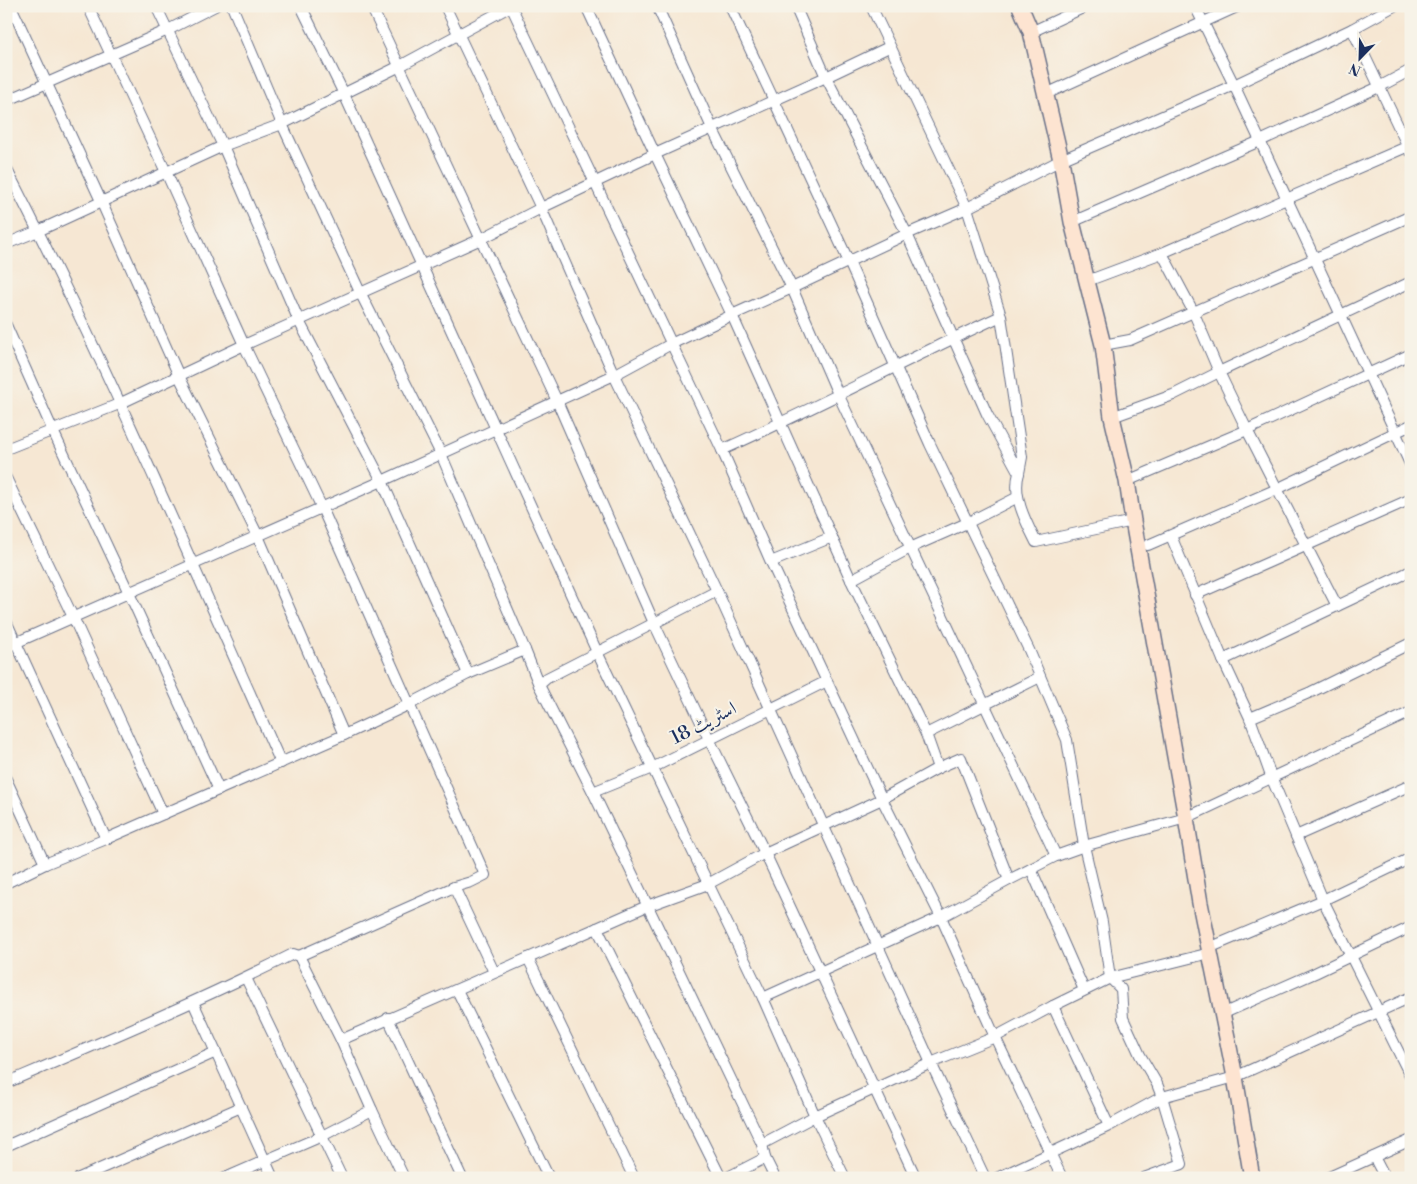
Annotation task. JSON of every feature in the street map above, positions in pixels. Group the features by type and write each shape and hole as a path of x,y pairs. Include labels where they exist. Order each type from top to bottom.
{"street":[{"path":"11,6 101,201 178,376 258,536 344,735"},
{"path":"6,1083 193,1002 293,954 299,956 454,887 471,882 485,874 322,508 244,345 88,6"},
{"path":"156,6 223,146 300,320 382,481 468,674"},
{"path":"6,101 168,30 215,6"},
{"path":"232,6 282,124 360,292 441,454 539,685 593,792 762,1144 765,1158 775,1178"},
{"path":"301,6 344,94 597,652 763,998 815,1116 845,1178"},
{"path":"371,6 557,401 654,623 765,853 916,1178"},
{"path":"445,6 541,208 614,375 717,590 985,1178"},
{"path":"6,244 223,146 282,124 400,66 511,6 722,450 771,562 882,798 942,918 994,1037 1062,1178"},
{"path":"586,6 732,314 851,580 926,734 938,768"},
{"path":"657,6 712,128 792,288 838,394 1056,856"},
{"path":"730,6 849,262 930,444 1029,650 1067,740 1084,846 1102,922 1110,978 1121,988 1123,1018 1162,1096 1182,1164 1144,1178"},
{"path":"795,6 826,77 907,234 987,414 1019,473"},
{"path":"871,6 967,208 1001,316 1022,457 1016,482 1018,497 1027,524 1036,542 1133,521"},
{"path":"1020,6 1031,32 1061,160 1072,222 1103,345 1112,417 1127,481 1209,950 1235,1077 1252,1178"},
{"path":"1031,32 1088,6"},
{"path":"1195,6 1315,257 1411,466"},
{"path":"1046,94 1240,6"},
{"path":"6,647 322,508 614,375 732,314 967,208 1061,160 1234,85 1352,29 1394,6"},
{"path":"1087,280 1162,253 1410,148 1352,29"},
{"path":"6,449 119,404 360,292 481,239 541,208 655,154 889,47"},
{"path":"1072,222 1260,141 1379,87 1411,70"},
{"path":"6,168 38,231 119,404 281,763"},
{"path":"1103,345 1130,340 1411,216"},
{"path":"1162,253 1193,312 1247,430 1337,606"},
{"path":"1112,417 1173,395 1411,282"},
{"path":"722,450 781,424 952,338 1001,316"},
{"path":"6,325 219,790"},
{"path":"1127,481 1247,430 1411,354"},
{"path":"1148,545 1277,489 1411,425"},
{"path":"6,478 74,617 163,814"},
{"path":"851,580 910,548 1018,497"},
{"path":"1196,596 1411,499"},
{"path":"1171,536 1223,660 1250,718 1272,779 1323,900 1411,1077"},
{"path":"771,562 832,537"},
{"path":"1223,660 1411,571"},
{"path":"539,685 547,678 717,590"},
{"path":"6,620 106,839"},
{"path":"1250,718 1311,692 1411,643"},
{"path":"6,883 45,864 344,735 468,674 525,650"},
{"path":"926,734 1040,677"},
{"name":"اسٹریٹ 18","path":"593,792 652,768 827,681"},
{"path":"763,998 942,918 1056,856 1084,846 1186,818 1411,712"},
{"path":"341,1040 648,906 708,884 765,853 962,758 1010,880"},
{"path":"6,779 45,864"},
{"path":"1296,836 1411,785"},
{"path":"762,1144 815,1116 875,1088 994,1037 1110,978 1209,950 1323,900 1411,858"},
{"path":"1031,869 1084,990"},
{"path":"454,887 494,972"},
{"path":"1222,1014 1411,927"},
{"path":"597,928 720,1178"},
{"path":"299,956 341,1040 404,1178"},
{"path":"528,958 634,1178"},
{"path":"246,978 342,1178"},
{"path":"456,990 549,1178"},
{"path":"997,1178 1109,1126 1162,1096 1235,1077 1411,997"},
{"path":"193,1002 273,1178"},
{"path":"1053,1006 1109,1126"},
{"path":"388,1018 462,1178"},
{"path":"6,1146 216,1052"},
{"path":"79,1178 242,1107"},
{"path":"225,1178 322,1136 372,1110"},
{"path":"1327,1178 1411,1140"},
{"path":"1374,1156 1385,1178"},
{"path":"726,1178 765,1158"}]}
